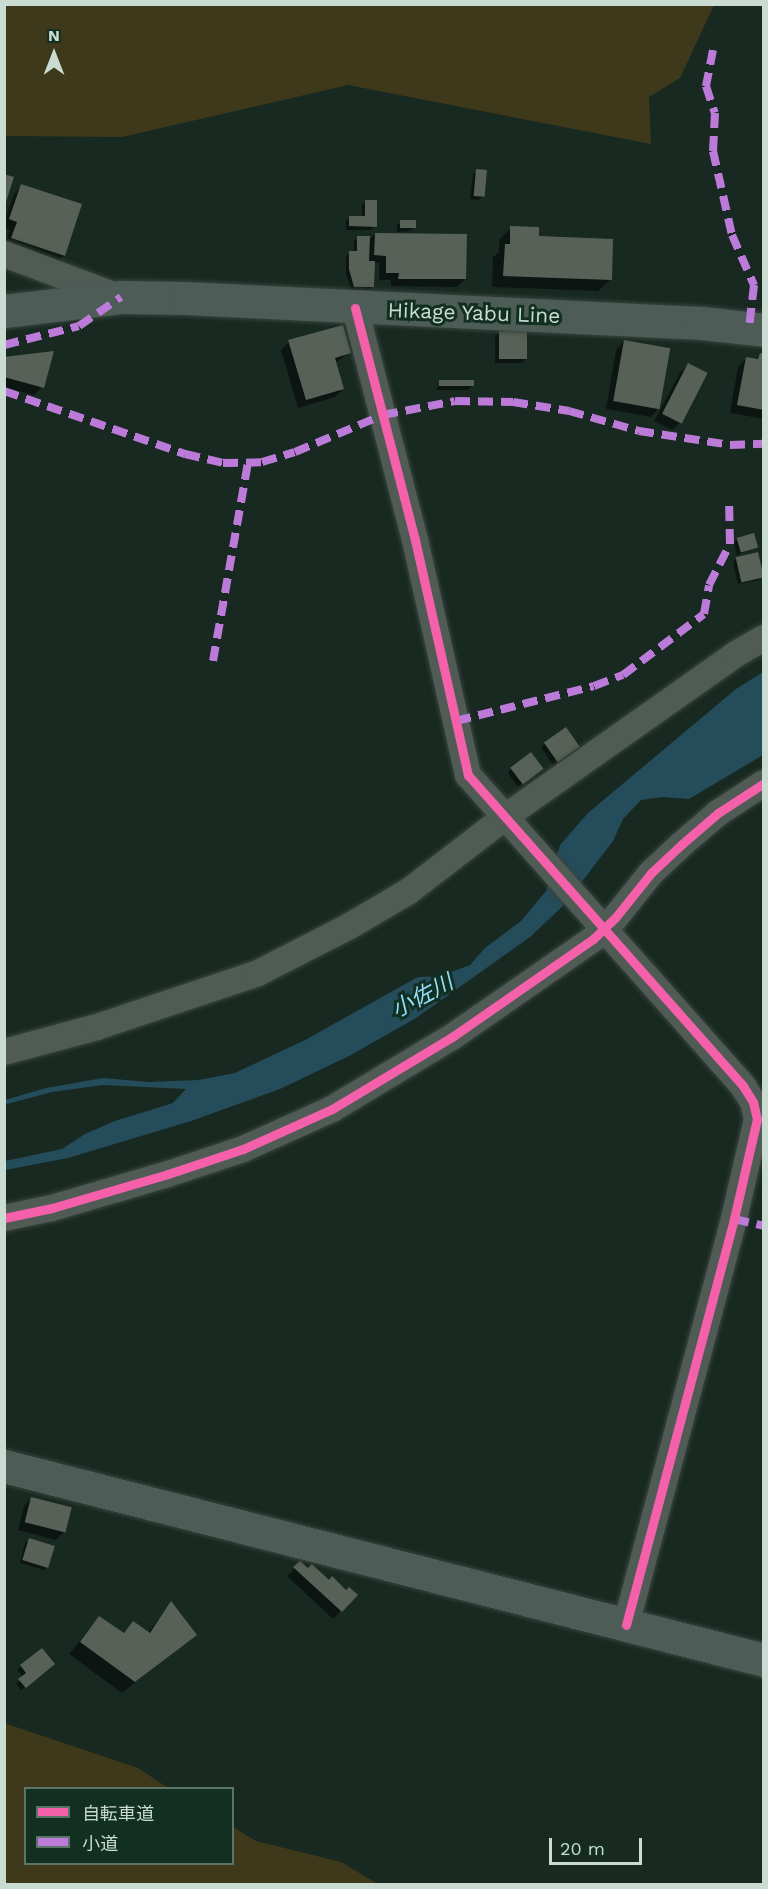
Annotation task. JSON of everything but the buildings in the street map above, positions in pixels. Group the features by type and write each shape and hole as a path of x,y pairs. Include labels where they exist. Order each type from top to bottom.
{"street":[{"path":"4,254 121,297"},
{"name":"Hikage Yabu Line","path":"4,311 121,297 185,298 680,322 764,330"},
{"path":"355,308 415,540 468,775 743,1086 753,1102 757,1119 729,1241 626,1625"},
{"path":"4,1052 97,1027 258,973 348,927 409,891 510,823 736,654 764,638"},
{"path":"4,1218 63,1205 168,1174 292,1128 332,1109 452,1037 601,927 651,873 682,844 718,813 764,783"},
{"path":"4,1466 764,1660"}],"shaded area":[{"path":"5,4 714,5 680,78 649,97 651,144 348,85 122,137 5,136"},
{"path":"4,1723 138,1768 166,1787 24,1787 24,1865 234,1865 234,1828 256,1841 341,1862 378,1884 5,1884"}],"water":[{"name":"小佐川","path":"763,672 763,755 689,799 663,797 641,800 623,819 613,841 564,905 530,937 416,1018 351,1055 280,1089 191,1121 68,1158 5,1170 5,1161 62,1149 85,1134 115,1121 173,1103 186,1089 103,1085 52,1092 7,1104 5,1100 46,1088 103,1078 148,1082 199,1080 235,1073 305,1040 418,977 441,976 470,965 485,948 521,921 546,891 560,845 588,813 736,689"}],"marked path":[{"path":"713,50 706,86 715,113 713,151 732,235 754,285 749,328"},
{"path":"4,345 79,326 121,297"},
{"path":"4,391 185,454 223,463 262,462 295,452 383,415 455,401 513,402 569,411 639,431 730,445 764,444"},
{"path":"213,661 248,463"},
{"path":"456,721 594,686 623,675 704,614 709,585 730,544 729,499"},
{"path":"734,1219 764,1226"}],"cycle path":[{"path":"355,308 415,540 468,775 743,1086 753,1102 757,1119 734,1219 626,1625"},
{"path":"4,1218 52,1208 168,1174 243,1149 332,1109 452,1037 593,939 615,918 651,873 682,844 718,813 764,783"}]}
